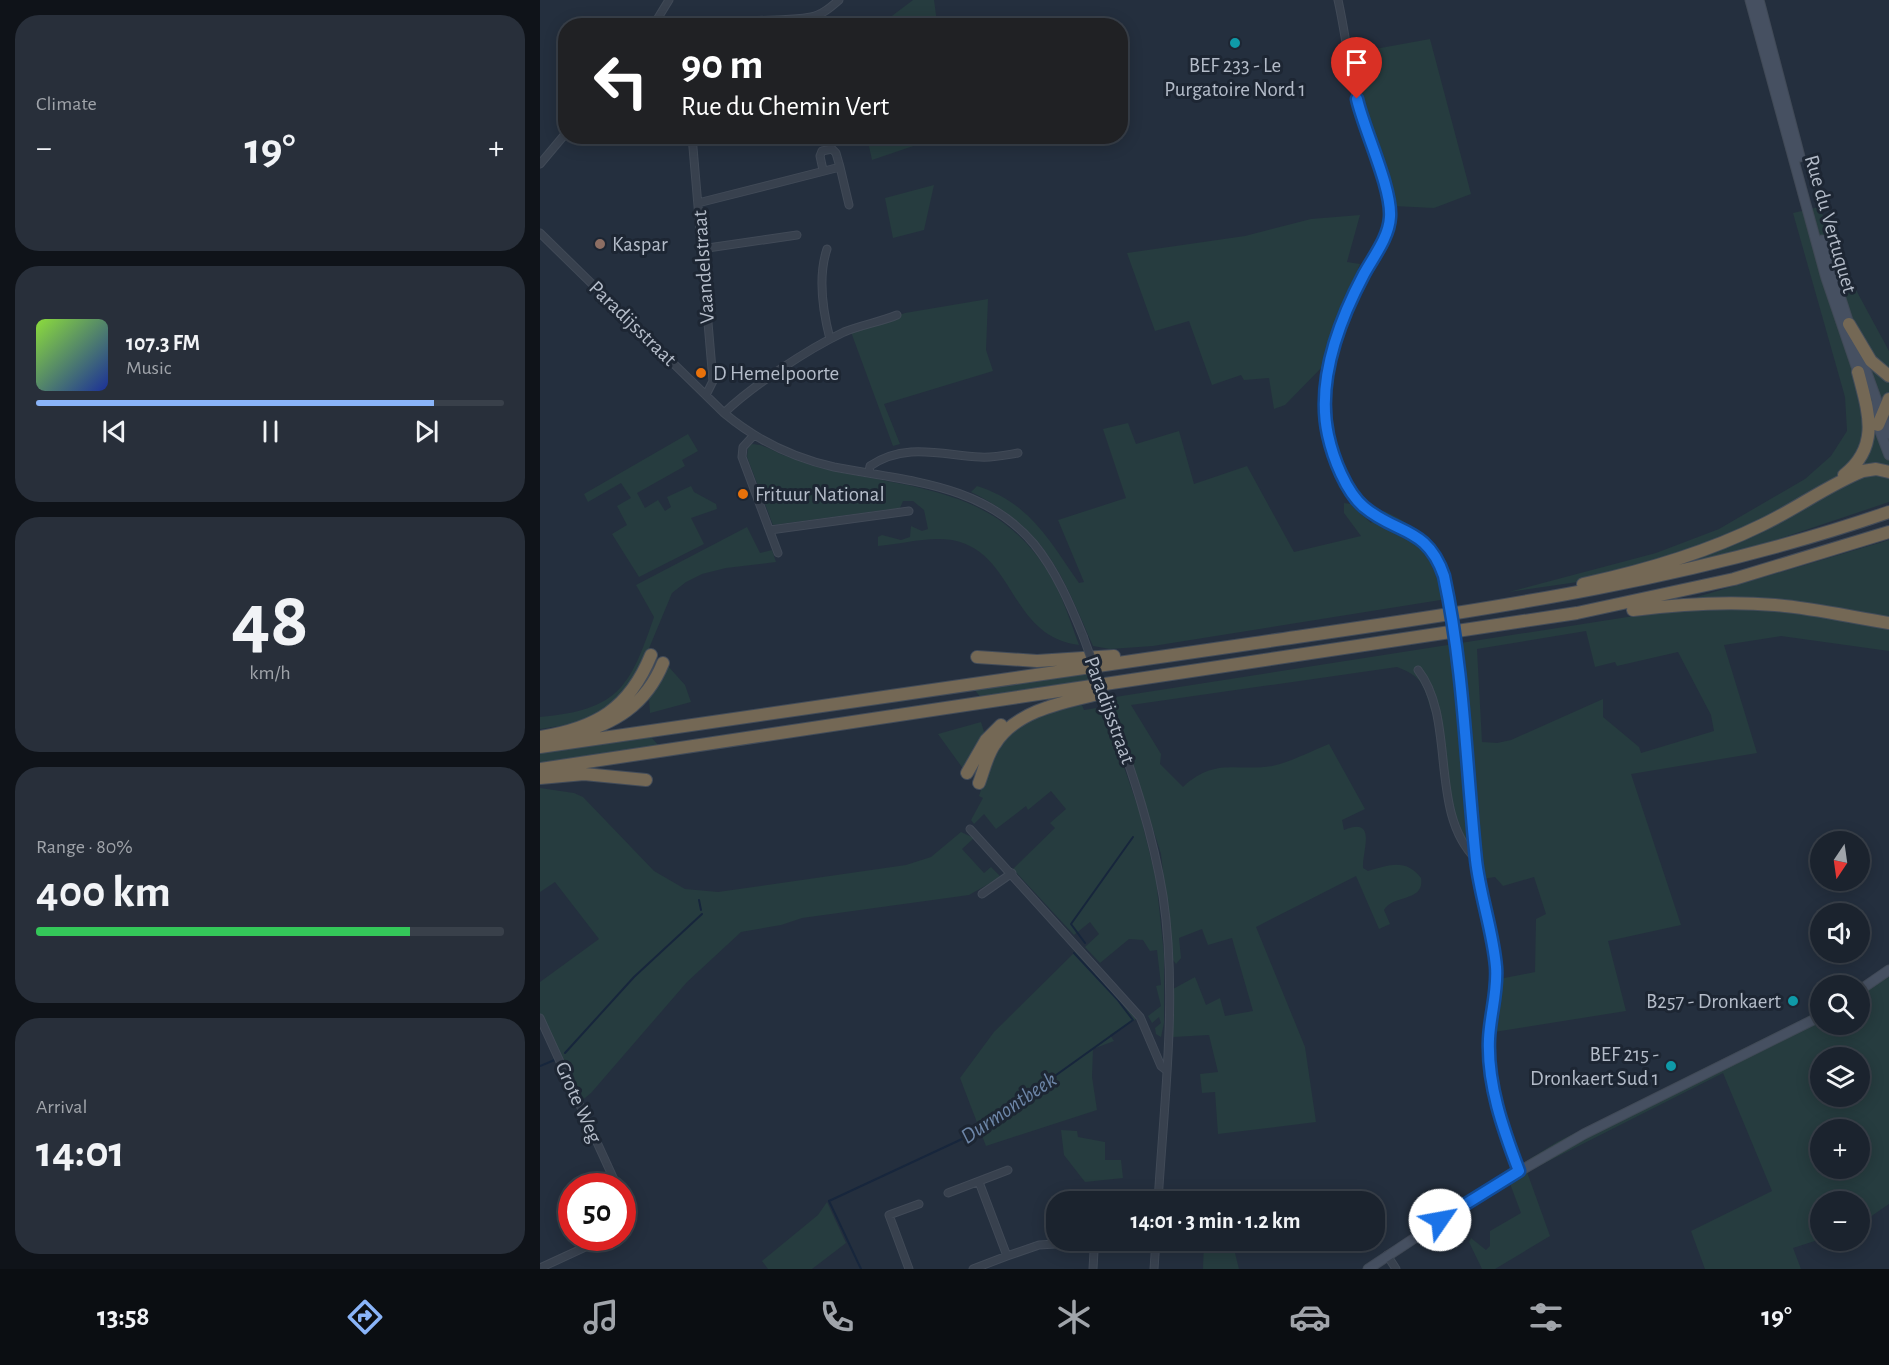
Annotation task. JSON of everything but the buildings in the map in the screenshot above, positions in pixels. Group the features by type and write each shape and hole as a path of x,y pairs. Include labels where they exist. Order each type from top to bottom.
{"highway":[{"path":"1849,324 1871,361 1889,376"},
{"path":"1806,502 1855,466 1865,449 1869,417 1858,372"},
{"path":"1880,419 1889,399"},
{"path":"1486,609 1518,598 1618,577 1679,559 1750,531 1863,471 1876,469 1889,472"},
{"path":"540,747 1486,609 1686,571 1797,541 1889,512"},
{"path":"540,769 1552,618 1734,579 1889,532"},
{"path":"1552,618 1581,617 1685,604 1724,603 1784,606 1889,624"},
{"path":"977,657 1047,661 1164,650 1189,652"},
{"path":"540,738 592,723 615,709 636,687 651,655"},
{"path":"540,738 590,730 618,719 646,694 663,663"},
{"path":"967,772 986,740 1008,719 1027,710 1073,696 1131,688 1171,675"},
{"path":"979,783 993,746 1012,724 1032,714 1108,691"},
{"path":"540,778 584,774 646,780"}],"street":[{"path":"658,18 669,0"},
{"path":"789,18 811,17 826,11 839,0"},
{"path":"1338,0 1359,107 1390,214 1386,234 1350,301 1329,362 1326,412 1328,432 1354,497 1372,513 1407,530 1425,543 1439,563 1447,591 1467,733 1476,859 1496,970 1489,1041 1491,1076 1498,1108 1519,1171"},
{"name":"Rue du Vertuquet","path":"1750,0 1826,278 1858,372 1889,434"},
{"name":"Rue du Vertuquet","path":"1759,0 1824,246 1880,419 1889,455"},
{"path":"540,164 558,143"},
{"name":"Vaandelstraat","path":"693,144 713,381 706,395"},
{"path":"823,170 820,156 822,151 832,149 836,153 849,205"},
{"path":"698,203 840,167"},
{"name":"Paradijsstraat","path":"540,233 724,413 754,435 805,459 934,485 969,497 999,512 1024,533 1042,555 1059,582 1083,636 1112,716 1146,819 1163,898 1169,996 1159,1191"},
{"path":"701,249 796,235"},
{"path":"827,249 823,289 825,320 830,339"},
{"path":"724,413 748,393 830,339 846,331 897,315"},
{"path":"754,435 743,447 742,457 778,553"},
{"path":"869,472 870,466 879,460 912,452 943,452 982,457 1018,453"},
{"path":"770,530 909,511"},
{"path":"1419,670 1428,687 1442,741 1447,800 1467,851 1476,859"},
{"path":"970,829 1140,1017 1161,1066 1166,1070"},
{"path":"982,894 1012,873"},
{"path":"1870,983 1889,970"},
{"path":"1870,989 1889,977"},
{"name":"Grote Weg","path":"540,1018 611,1173"},
{"path":"1368,1269 1519,1171 1598,1126 1810,1021"},
{"path":"948,1193 1008,1170"},
{"path":"979,1182 1007,1256"},
{"path":"909,1269 889,1215 919,1204"},
{"path":"973,1269 1046,1244"},
{"path":"540,1268 577,1251"},
{"path":"1092,1251 1093,1269"},
{"path":"1154,1269 1155,1251"},
{"path":"1387,1255 1396,1269"}],"green space":[{"path":"913,0 934,0 936,18 889,18"},
{"path":"1430,39 1471,194 1434,208 1393,206 1359,93 1353,53"},
{"path":"869,144 919,144 872,160"},
{"path":"934,185 924,230 893,238 885,198"},
{"path":"1819,207 1856,290 1889,351 1889,502 1764,544 1668,569 1509,592 1656,553 1719,529 1805,479 1831,456 1847,431 1845,397 1793,213"},
{"path":"1360,215 1347,262 1360,264 1332,334 1325,364 1285,405 1274,409 1269,378 1244,380 1241,375 1212,385 1189,321 1155,331 1127,253 1245,236 1311,219"},
{"path":"988,299 986,350 993,371 884,404 900,444 893,446 851,332 905,313"},
{"path":"1128,423 1136,444 1179,431 1194,484 1247,466 1294,552 1361,536 1344,513 1344,503 1351,504 1371,523 1384,511 1399,519 1422,535 1431,545 1444,568 1453,598 1153,646 1110,649 1093,646 1061,575 1049,556 1017,522 997,506 971,492 977,486 995,493 1025,513 1048,538 1079,583 1084,582 1058,520 1126,498 1103,429"},
{"path":"688,434 698,451 682,460 685,466 637,493 645,508 658,500 665,511 671,507 667,497 691,486 694,492 716,504 717,509 691,518 704,544 639,577 612,534 627,525 617,506 631,498 621,483 588,502 584,494"},
{"path":"752,444 826,469 935,492 964,501 990,514 1015,532 1037,555 1056,586 1079,645 1056,638 1038,626 1024,611 989,560 973,548 943,539 878,546 878,537 882,535 901,540 910,537 911,526 922,531 928,529 924,510 913,501 903,501 900,508 773,525 747,457 748,448"},
{"path":"747,527 760,553 772,550 776,562 726,568 702,574 686,582 672,593 635,682 599,714 572,724 540,729 540,717 567,714 604,701 618,691 628,678 654,617 636,585"},
{"path":"1889,540 1889,651 1781,636 1724,645 1757,753 1631,774 1681,925 1608,941 1626,1011 1494,1032 1498,1085 1512,1137 1506,1140 1489,1084 1494,980 1535,972 1536,919 1546,914 1534,877 1503,886 1495,877 1476,880 1467,843 1450,801 1445,745 1438,713 1432,713 1425,690 1418,679 1397,667 1131,705 1161,754 1160,764 1183,787 1205,772 1226,768 1272,766 1329,744 1365,809 1342,820 1344,830 1355,827 1365,831 1363,868 1368,871 1390,865 1403,865 1421,878 1418,891 1388,905 1384,910 1390,924 1379,929 1356,876 1256,927 1305,1047 1316,1122 1218,1134 1215,1092 1202,1093 1200,1074 1218,1072 1209,1035 1173,1037 1173,989 1195,977 1206,1005 1220,998 1225,1016 1253,1011 1232,938 1208,945 1202,929 1179,938 1181,958 1176,964 1173,960 1161,854 1115,710 1115,697 1653,613 1696,609 1697,597","holes":["1586,631 1595,667 1615,662 1617,666 1678,652 1711,715 1714,731 1641,753 1639,747 1603,717 1603,699 1511,740 1497,743 1482,742 1477,649"]},
{"path":"667,665 685,685 691,702 650,713 649,698"},
{"path":"1090,673 1093,682 982,699 974,689"},
{"path":"1082,705 1084,710 1103,707 1139,810 1156,879 1164,954 1164,1023 1161,1037 1156,1034 1155,1028 1161,1023 1159,1017 1152,1023 1148,1016 1161,1006 1156,986 1161,985 1157,950 1150,951 1143,940 1129,939 1100,963 1085,947 1099,934 1090,922 1074,935 1013,869 1055,828 1050,823 1066,809 1051,791 1028,810 1026,806 996,829 984,814 974,824 971,820 983,798 979,796 995,756 1013,731 1040,717"},
{"path":"981,722 985,735 964,770 938,734"},
{"path":"650,736 661,748 540,764 540,752"},
{"path":"540,788 574,793 583,797 654,871 685,889 718,892 906,865 931,857 961,832 974,838 962,849 984,873 991,867 1001,877 969,895 802,918 781,925 741,932 687,982 591,1093 580,1102 540,1015 540,982 599,939 555,882 540,892"},
{"path":"1075,952 1136,1019 1110,1035 1114,1041 1093,1049 1092,1077 1097,1110 986,1146 960,1078 994,1032"},
{"path":"1889,966 1889,1204 1870,1217 1870,1191 1810,1191 1810,1243 1793,1248 1801,1269 1705,1269 1691,1231 1772,1191 1723,1073 1527,1172 1550,1236 1495,1269 1482,1269 1469,1242 1471,1238 1486,1250 1490,1246 1490,1231 1521,1213 1509,1181 1527,1173 1523,1163 1557,1142 1810,1016 1810,1035 1870,1035 1870,979"},
{"path":"1061,1130 1077,1131 1078,1137 1105,1142 1105,1160 1121,1160 1123,1178 1085,1182 1064,1155"},
{"path":"827,1202 846,1243 812,1269 768,1269 762,1261 818,1215"},
{"path":"1204,1251 1234,1251 1239,1269 1203,1269"}],"waterway":[{"name":"Durmontbeek","path":"1085,943 1071,924 1133,837"},
{"path":"699,900 701,910"},
{"path":"565,1053 634,977 702,914"},
{"name":"Durmontbeek","path":"861,1269 829,1201 975,1133 1133,1020 1117,999 1074,953"},
{"path":"540,1066 557,1059"}],"place":[{"name":"BEF 233 - Le Purgatoire Nord 1","path":"1235,43"},
{"name":"Kaspar","path":"600,244"},
{"name":"D Hemelpoorte","path":"701,373"},
{"name":"Frituur National","path":"743,494"},
{"name":"B257 - Dronkaert","path":"1793,1001"},
{"name":"BEF 215 - Dronkaert Sud 1","path":"1671,1066"}],"route":[{"path":"1357,99 1388,199 1390,219 1386,234 1350,301 1329,362 1327,429 1342,472 1354,497 1372,513 1407,530 1425,543 1439,563 1444,576 1465,717 1479,887 1496,964 1496,987 1489,1035 1490,1068 1498,1108 1519,1171 1440,1220"}]}
